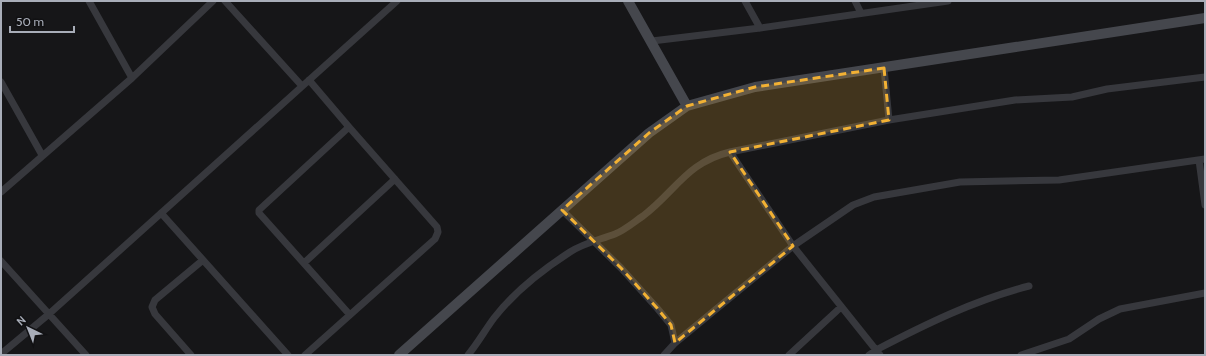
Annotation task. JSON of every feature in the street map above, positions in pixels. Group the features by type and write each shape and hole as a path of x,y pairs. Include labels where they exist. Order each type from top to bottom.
{"street":[{"path":"89,1 132,78"},
{"path":"1,192 132,78 213,1"},
{"path":"225,1 302,86"},
{"path":"1,354 49,314 397,1"},
{"path":"628,1 652,41 687,106"},
{"path":"745,1 760,28"},
{"path":"855,1 861,13"},
{"path":"652,41 760,28 948,1"},
{"path":"399,355 649,133 687,106 755,87 1205,18"},
{"path":"884,68 889,120"},
{"path":"468,355 493,319 510,300 540,273 571,252 593,240 616,234 626,228 646,213 677,182 702,162 717,155 889,120 1015,100 1072,97 1107,89 1205,77"},
{"path":"305,355 437,235 437,227 309,80"},
{"path":"1,82 42,155"},
{"path":"349,127 259,210 350,315"},
{"path":"730,152 794,246 878,352"},
{"path":"664,355 675,343 794,246 853,205 879,195 960,182 1059,180 1202,159 1205,206"},
{"path":"304,263 395,179"},
{"path":"562,210 621,268 671,325 675,343"},
{"path":"161,213 288,355"},
{"path":"191,355 154,314 152,307 155,300 203,260"},
{"path":"1,261 86,355"},
{"path":"869,355 878,352 944,315 1001,294 1029,286"},
{"path":"1021,355 1069,339 1104,316 1120,309 1205,293"},
{"path":"789,355 841,307"}],"highlighted area":[{"path":"884,68 889,120 730,152 793,246 675,343 671,325 657,308 621,268 562,210 649,133 687,106 755,87"}]}
